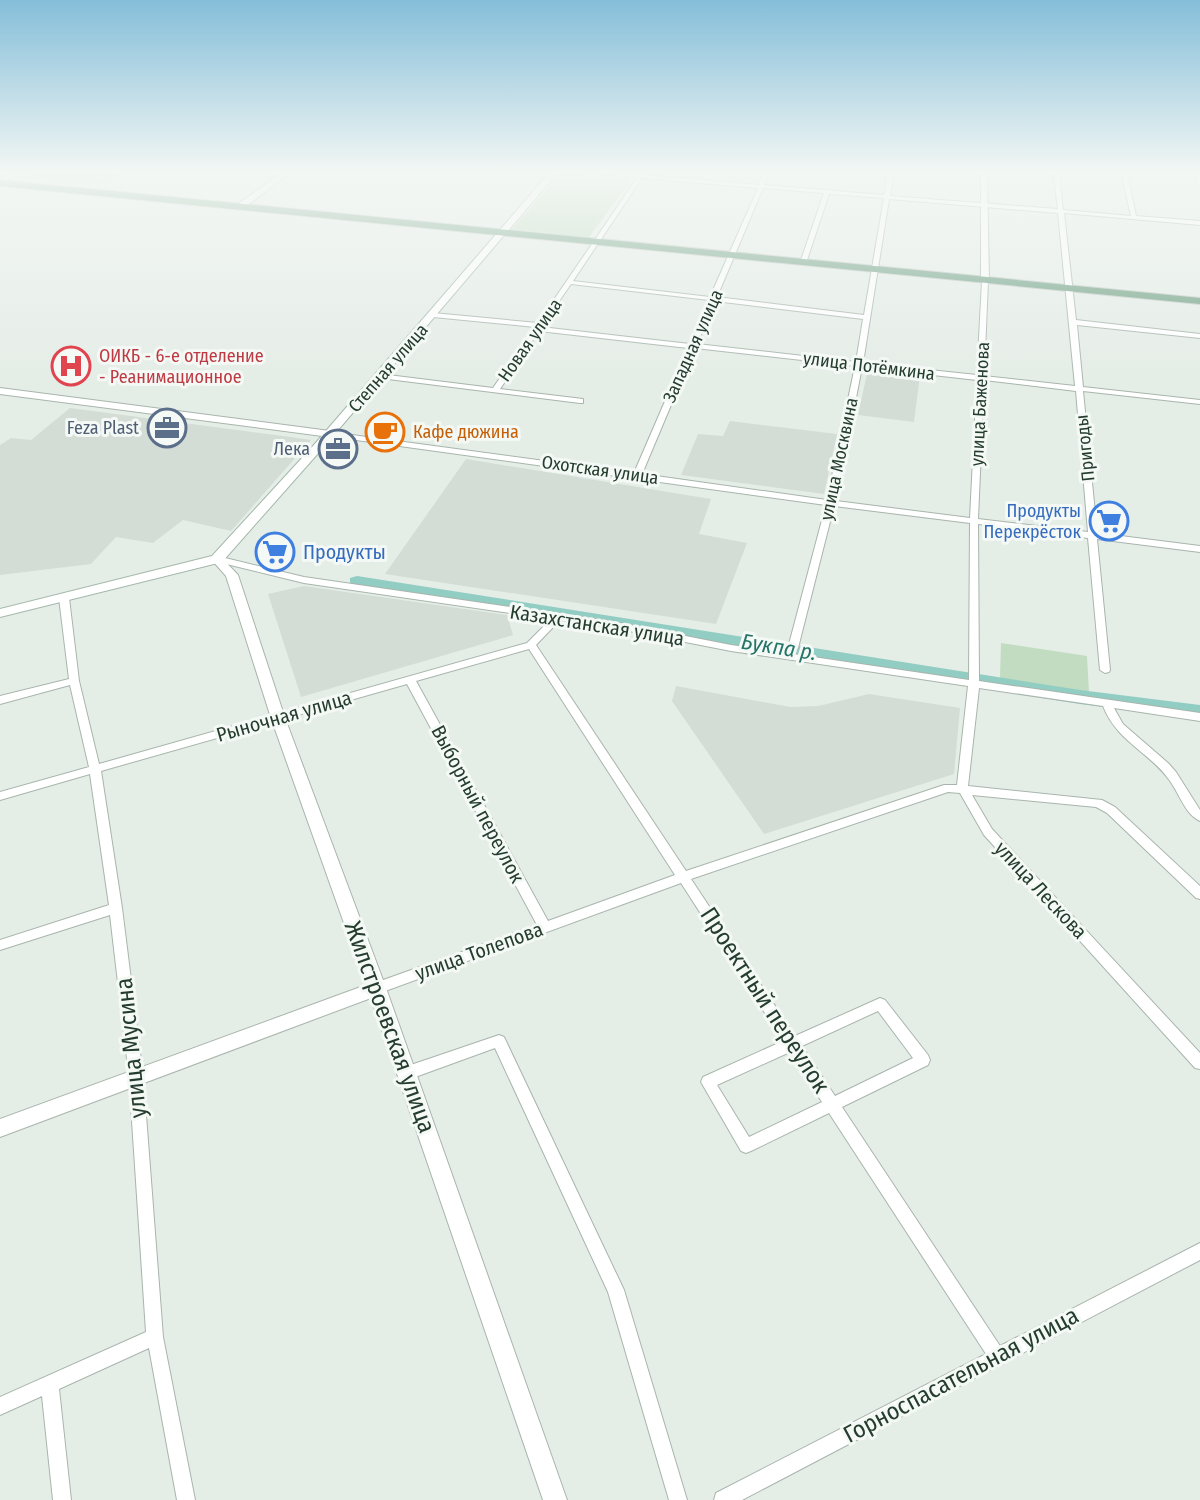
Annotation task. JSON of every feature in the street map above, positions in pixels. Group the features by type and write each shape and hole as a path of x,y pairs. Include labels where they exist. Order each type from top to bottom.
{"main road":[{"name":"Степная улица","path":"217,559 330,434 495,242"},
{"path":"598,242 1198,301"},
{"name":"Казахстанская улица","path":"0,613 217,559"}],"street":[{"name":"Новая улица","path":"496,389 598,242"},
{"name":"Западная улица","path":"637,476 739,242"},
{"path":"803,263 810,242"},
{"name":"улица Москвина","path":"793,648 831,503 859,365 879,242"},
{"name":"улица Баженова","path":"974,683 974,522 982,379 984,242"},
{"name":"Пригоды","path":"1063,242 1095,535 1105,670"},
{"path":"569,282 867,317"},
{"name":"улица Потёмкина","path":"433,315 1200,402"},
{"path":"1072,322 1200,336"},
{"path":"380,376 580,401"},
{"name":"Охотская улица","path":"0,391 974,522 1200,549"},
{"name":"Казахстанская улица","path":"217,559 304,580 614,625 745,651 1200,717"},
{"name":"Жилстроевская улица","path":"217,559 232,575 278,718 377,988 555,1500"},
{"name":"улица Мусина","path":"64,598 74,681 95,769 116,908 136,1076 155,1337 186,1500"},
{"name":"Рыночная улица","path":"0,796 531,645 557,618"},
{"name":"Проектный переулок","path":"531,645 997,1356"},
{"path":"0,700 74,681"},
{"name":"Выборный переулок","path":"411,681 545,928"},
{"path":"974,683 962,787 1098,803 1111,810 1200,894"},
{"path":"1108,706 1111,717 1124,731 1172,774 1191,810 1200,817"},
{"name":"улица Толепова","path":"0,1128 684,877 948,788 962,787"},
{"name":"улица Лескова","path":"962,787 988,832 1200,1063"},
{"path":"0,945 116,908"},
{"path":"880,1004 923,1060 746,1146 708,1082 794,1043 880,1004"},
{"path":"407,1073 499,1041 616,1290 678,1500"},
{"name":"Горноспасательная улица","path":"723,1500 1200,1251"},
{"path":"0,1406 155,1337"},
{"path":"50,1385 62,1500"}],"shaded area":[{"path":"868,369 920,375 914,422 858,415"},
{"path":"70,408 311,440 231,531 183,520 153,543 116,537 91,564 0,575 0,445 11,438 31,440"},
{"path":"730,421 837,434 824,494 681,475 698,434 723,436"},
{"path":"466,459 711,499 699,534 747,543 716,624 385,574"},
{"path":"304,586 507,615 513,635 301,697 268,594"},
{"path":"676,686 790,707 818,706 869,694 960,708 954,774 764,834 672,701"}],"green space":[{"path":"1001,643 1087,656 1089,693 1000,678"}],"waterway":[{"name":"Букпа р.","path":"357,582 1080,697 1200,712"}],"place":[{"name":"ОИКБ - 6-е отделение - Реанимационное","path":"71,366"},
{"name":"Feza Plast","path":"167,428"},
{"name":"Кафе дюжина","path":"385,432"},
{"name":"Лека","path":"338,449"},
{"name":"Продукты Перекрёсток","path":"1109,521"},
{"name":"Продукты","path":"275,552"}]}
